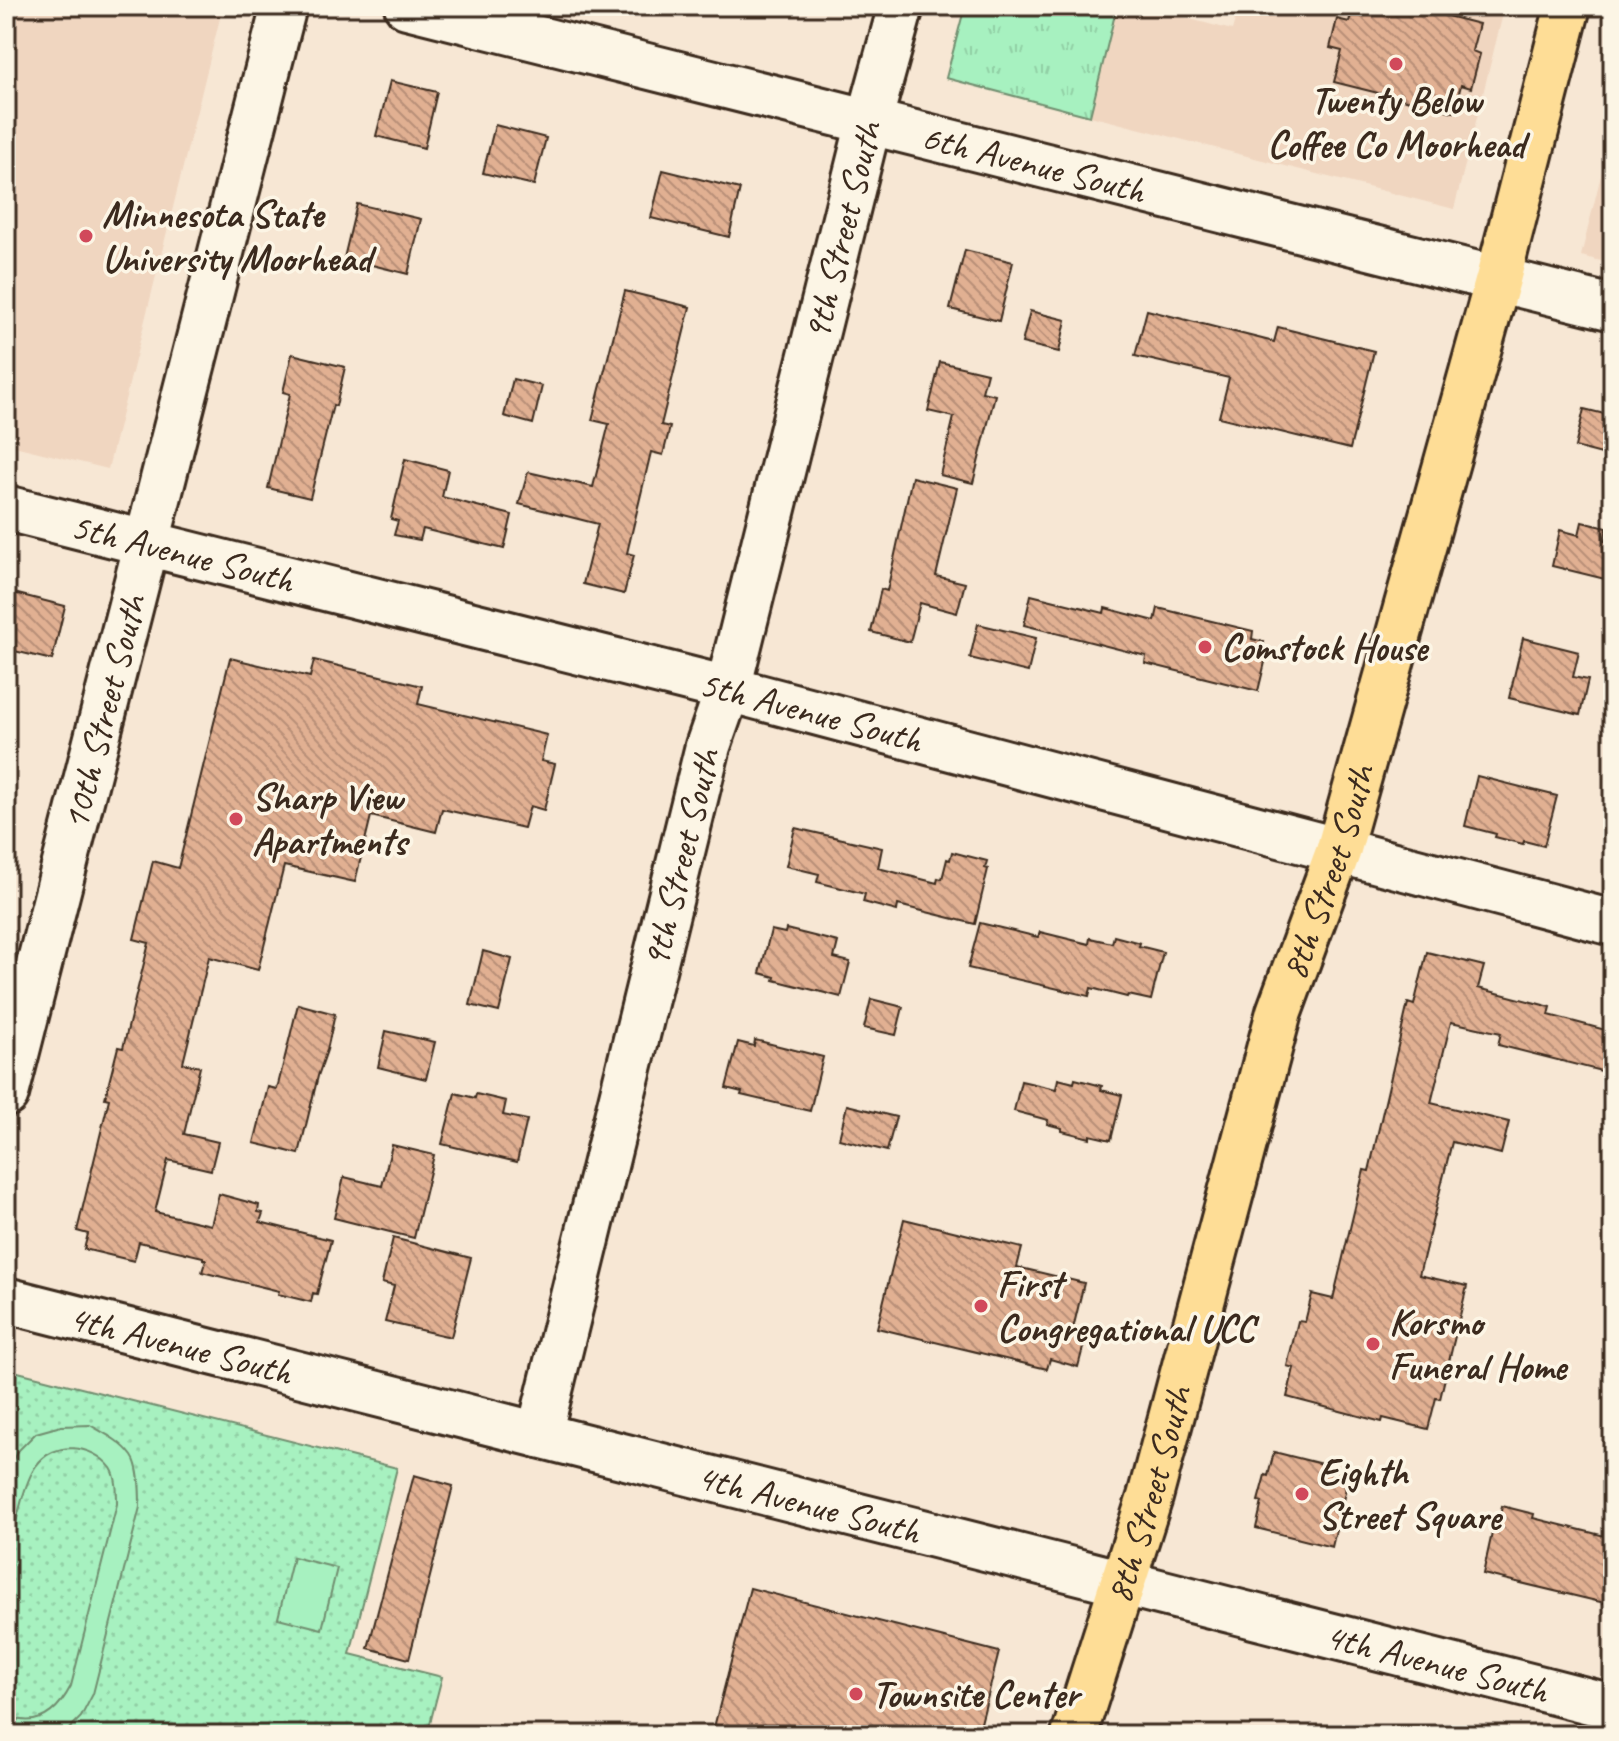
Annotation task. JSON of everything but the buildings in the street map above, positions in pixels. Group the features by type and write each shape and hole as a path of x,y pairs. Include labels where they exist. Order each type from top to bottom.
{"main road":[{"name":"8th Street South","path":"1074,1735 1154,1482 1279,1012 1338,852 1498,279 1568,6"}],"street":[{"name":"10th Street South","path":"6,1094 284,6"},
{"name":"6th Avenue South","path":"407,6 1613,308"},
{"name":"9th Street South","path":"539,1435 704,761 728,689 869,122 901,6"},
{"name":"5th Avenue South","path":"6,508 728,689 1613,923"},
{"name":"4th Avenue South","path":"6,1300 1613,1707"}],"shaded area":[{"name":"Minnesota State University Moorhead","path":"6,6 223,6 108,469 6,444"},
{"path":"1117,6 1140,6 1232,30 1239,6 1505,6 1454,209 1090,116"},
{"path":"1613,127 1613,264 1581,256"}],"green space":[{"path":"965,6 1117,6 1090,116 946,78"},
{"path":"6,1369 397,1468 350,1654 442,1677 427,1735 6,1735"},
{"path":"90,1425 118,1442 132,1456 138,1473 140,1501 93,1694 81,1717 63,1735 6,1735 6,1715 27,1721 45,1716 59,1704 71,1686 117,1504 114,1476 103,1460 73,1448 53,1452 36,1466 26,1486 6,1567 6,1473 17,1452 36,1433 61,1426"},
{"path":"293,1557 337,1568 322,1629 278,1618"}],"place":[{"name":"Twenty Below Coffee Co Moorhead","path":"1396,64"},
{"name":"Minnesota State University Moorhead","path":"86,236"},
{"name":"Comstock House","path":"1205,647"},
{"name":"Sharp View Apartments","path":"236,819"},
{"name":"First Congregational UCC","path":"981,1306"},
{"name":"Korsmo Funeral Home","path":"1373,1344"},
{"name":"Eighth Street Square","path":"1302,1494"},
{"name":"Townsite Center","path":"856,1694"}]}
